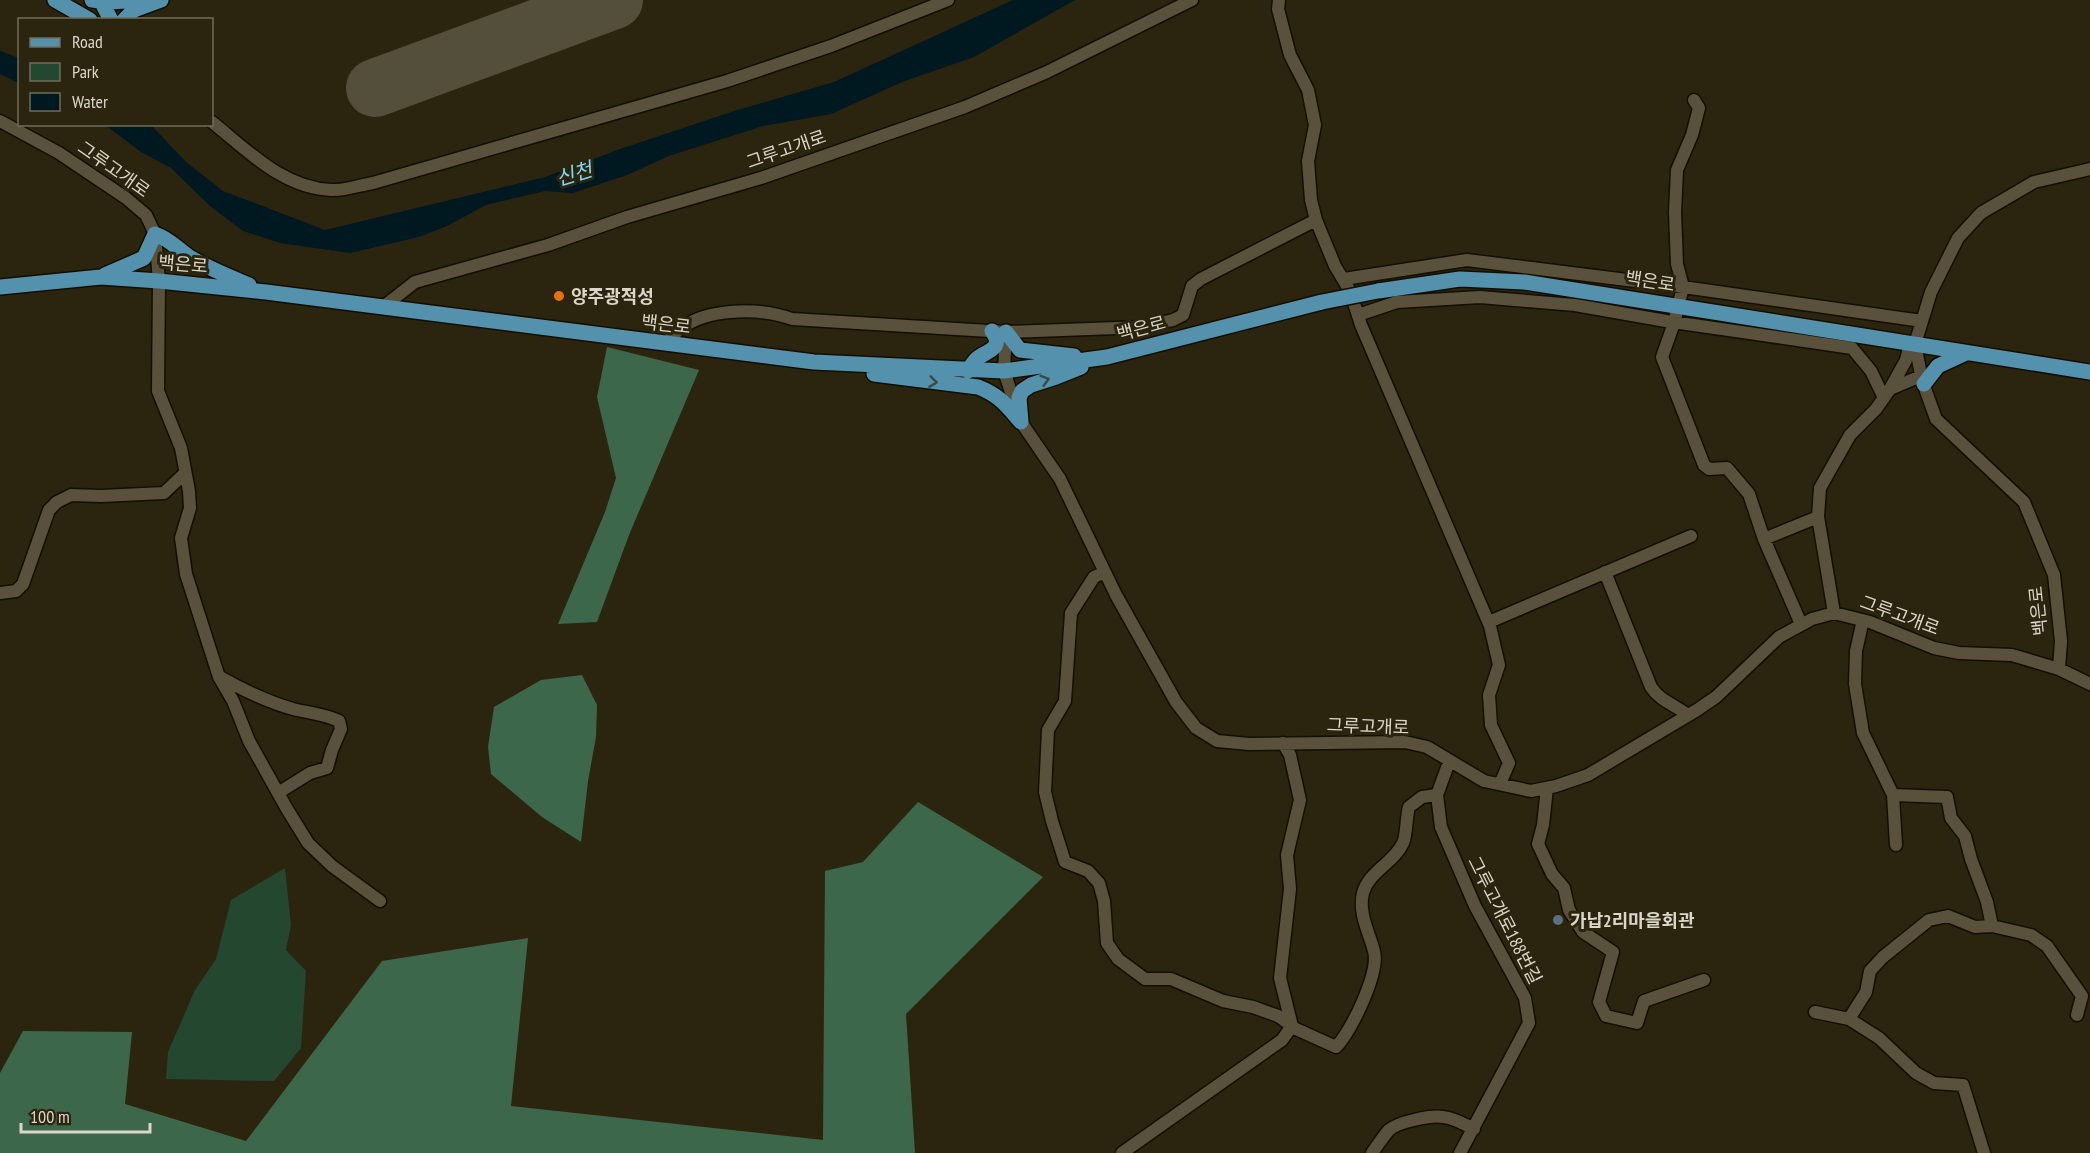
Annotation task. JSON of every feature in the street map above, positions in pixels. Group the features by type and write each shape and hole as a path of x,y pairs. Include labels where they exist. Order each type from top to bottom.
{"main road":[{"path":"55,0 86,18"},
{"path":"97,1 139,0"},
{"path":"126,18 134,10 162,0"},
{"path":"97,1 110,18"},
{"path":"100,277 144,258 155,234 169,240 185,254 212,270 266,292"},
{"name":"백은로","path":"0,287 100,277 159,281 266,292 814,362 1004,371 1098,359 1322,302 1460,279 1524,282 2090,372"},
{"path":"968,370 978,357 991,351 996,343 995,336 999,332 1020,350 1027,352 1098,359"},
{"path":"1922,380 1938,366 1967,352"},
{"path":"1021,422 1019,398 1022,391 1031,385 1098,359"},
{"path":"814,362 884,376 978,387 993,393 1004,401 1021,422"}],"street":[{"path":"213,123 279,175 295,183 332,190 373,183 727,81 831,46 948,0"},
{"name":"그루고개로","path":"383,307 415,282 548,246 627,217 761,177 965,107 1047,72 1192,0"},
{"path":"1279,0 1278,9 1290,55 1308,90 1315,125 1308,161 1311,200 1316,220 1335,266 1350,291 1358,315 1489,622 1499,666 1490,695 1491,725 1509,763 1500,784"},
{"path":"1694,100 1699,108 1692,135 1677,170 1675,213 1677,264 1683,287 1662,357 1704,465 1708,469 1727,468 1749,494 1764,538 1801,624"},
{"name":"그루고개로","path":"0,121 59,153 126,198 146,215 155,234 159,281 158,391 181,448 190,508 181,538 186,574 219,677 233,701 249,741 308,843 320,857 380,901"},
{"path":"1834,613 1818,517 1820,488 1850,435 1876,409 1906,360 1931,292 1958,238 1981,213 2034,182 2090,170"},
{"path":"665,344 687,324 708,316 747,310 780,314 792,319 999,332 1143,327 1173,320 1183,315 1192,286 1201,279 1316,220"},
{"path":"1344,279 1467,260 1683,287 1922,321"},
{"path":"1358,315 1397,302 1480,297 1575,305 1674,323 1852,348 1887,394"},
{"path":"999,332 1004,371"},
{"name":"백은로","path":"1912,343 1936,419 2024,502 2054,574 2061,641 2059,669"},
{"name":"그루고개로","path":"1004,371 1021,422 1060,478 1116,595 1176,702 1196,728 1217,741 1249,744 1405,742 1427,747 1484,781 1531,791 1547,788 1588,775 1688,715 1716,697 1779,637 1801,624 1834,613 1863,620 1934,648 1959,653 2012,655 2059,669 2090,684"},
{"path":"1887,394 1922,380"},
{"path":"0,593 16,591 23,584 49,510 57,502 71,495 164,493 186,473"},
{"path":"1764,538 1818,517"},
{"path":"1489,622 1690,536"},
{"path":"1105,572 1095,577 1071,613 1065,701 1048,730 1045,792 1065,862 1088,871 1099,883 1104,901 1107,943 1118,959 1144,979 1171,979 1223,1000 1253,1007 1278,1016 1292,1026 1336,1047 1345,1038 1357,1016 1374,968 1375,953 1364,921 1363,893 1371,877 1389,860 1403,842 1409,807 1422,797 1437,795"},
{"path":"1605,572 1651,687 1657,697 1677,706 1688,715"},
{"path":"1863,620 1856,651 1855,673 1858,704 1863,734 1893,795 1896,845"},
{"path":"219,677 249,692 294,709 326,715 339,721 341,729 327,768 310,773 278,793"},
{"path":"1122,1153 1282,1040 1292,1026 1280,978 1290,889 1287,855 1300,800 1290,755 1283,744"},
{"name":"그루고개로188번길","path":"1449,762 1437,795 1441,827 1475,906 1525,998 1529,1023 1460,1153"},
{"path":"1547,788 1544,825 1538,844 1552,874 1564,888 1569,910 1583,932 1613,952 1599,1002 1606,1016 1637,1023 1644,1001 1704,980"},
{"path":"1893,795 1947,797 1951,818 1965,836 1987,903 1992,926"},
{"path":"1849,1018 1866,992 1870,971 1883,957 1929,920 1948,916 1976,927 1992,926 2031,935 2047,946 2082,996 2077,1015"},
{"path":"1815,1012 1849,1018 1879,1038 1916,1073 1934,1083 1963,1085 1984,1153"},
{"path":"1372,1153 1390,1129 1420,1119 1443,1117 1474,1129"}],"green space":[{"path":"607,347 699,370 629,535 597,622 558,624 605,512 616,478 597,397"},
{"path":"582,675 597,705 596,737 581,842 542,817 491,774 488,747 494,707 541,680"},
{"path":"918,802 1043,877 906,1014 915,1153 0,1153 0,1073 23,1031 132,1032 125,1104 246,1141 382,961 528,938 511,1106 823,1140 825,871 863,862"},
{"path":"285,868 291,925 286,950 306,971 301,1048 274,1081 166,1079 168,1052 195,990 216,959 231,900"}],"water":[{"name":"신천","path":"1013,0 1075,0 974,57 902,82 831,114 763,126 669,156 627,175 573,193 545,191 486,205 447,226 419,237 350,253 280,243 243,231 210,206 171,168 141,152 106,126 152,126 186,162 223,191 325,230 545,177 734,111 834,82"},
{"path":"0,51 18,58 18,83 0,74"}],"taxiway":[{"path":"581,0 584,11"}],"runway":[{"path":"375,88 614,0"}],"place":[{"name":"양주광적성","path":"559,296"},
{"name":"가납2리마을회관","path":"1558,920"}]}
